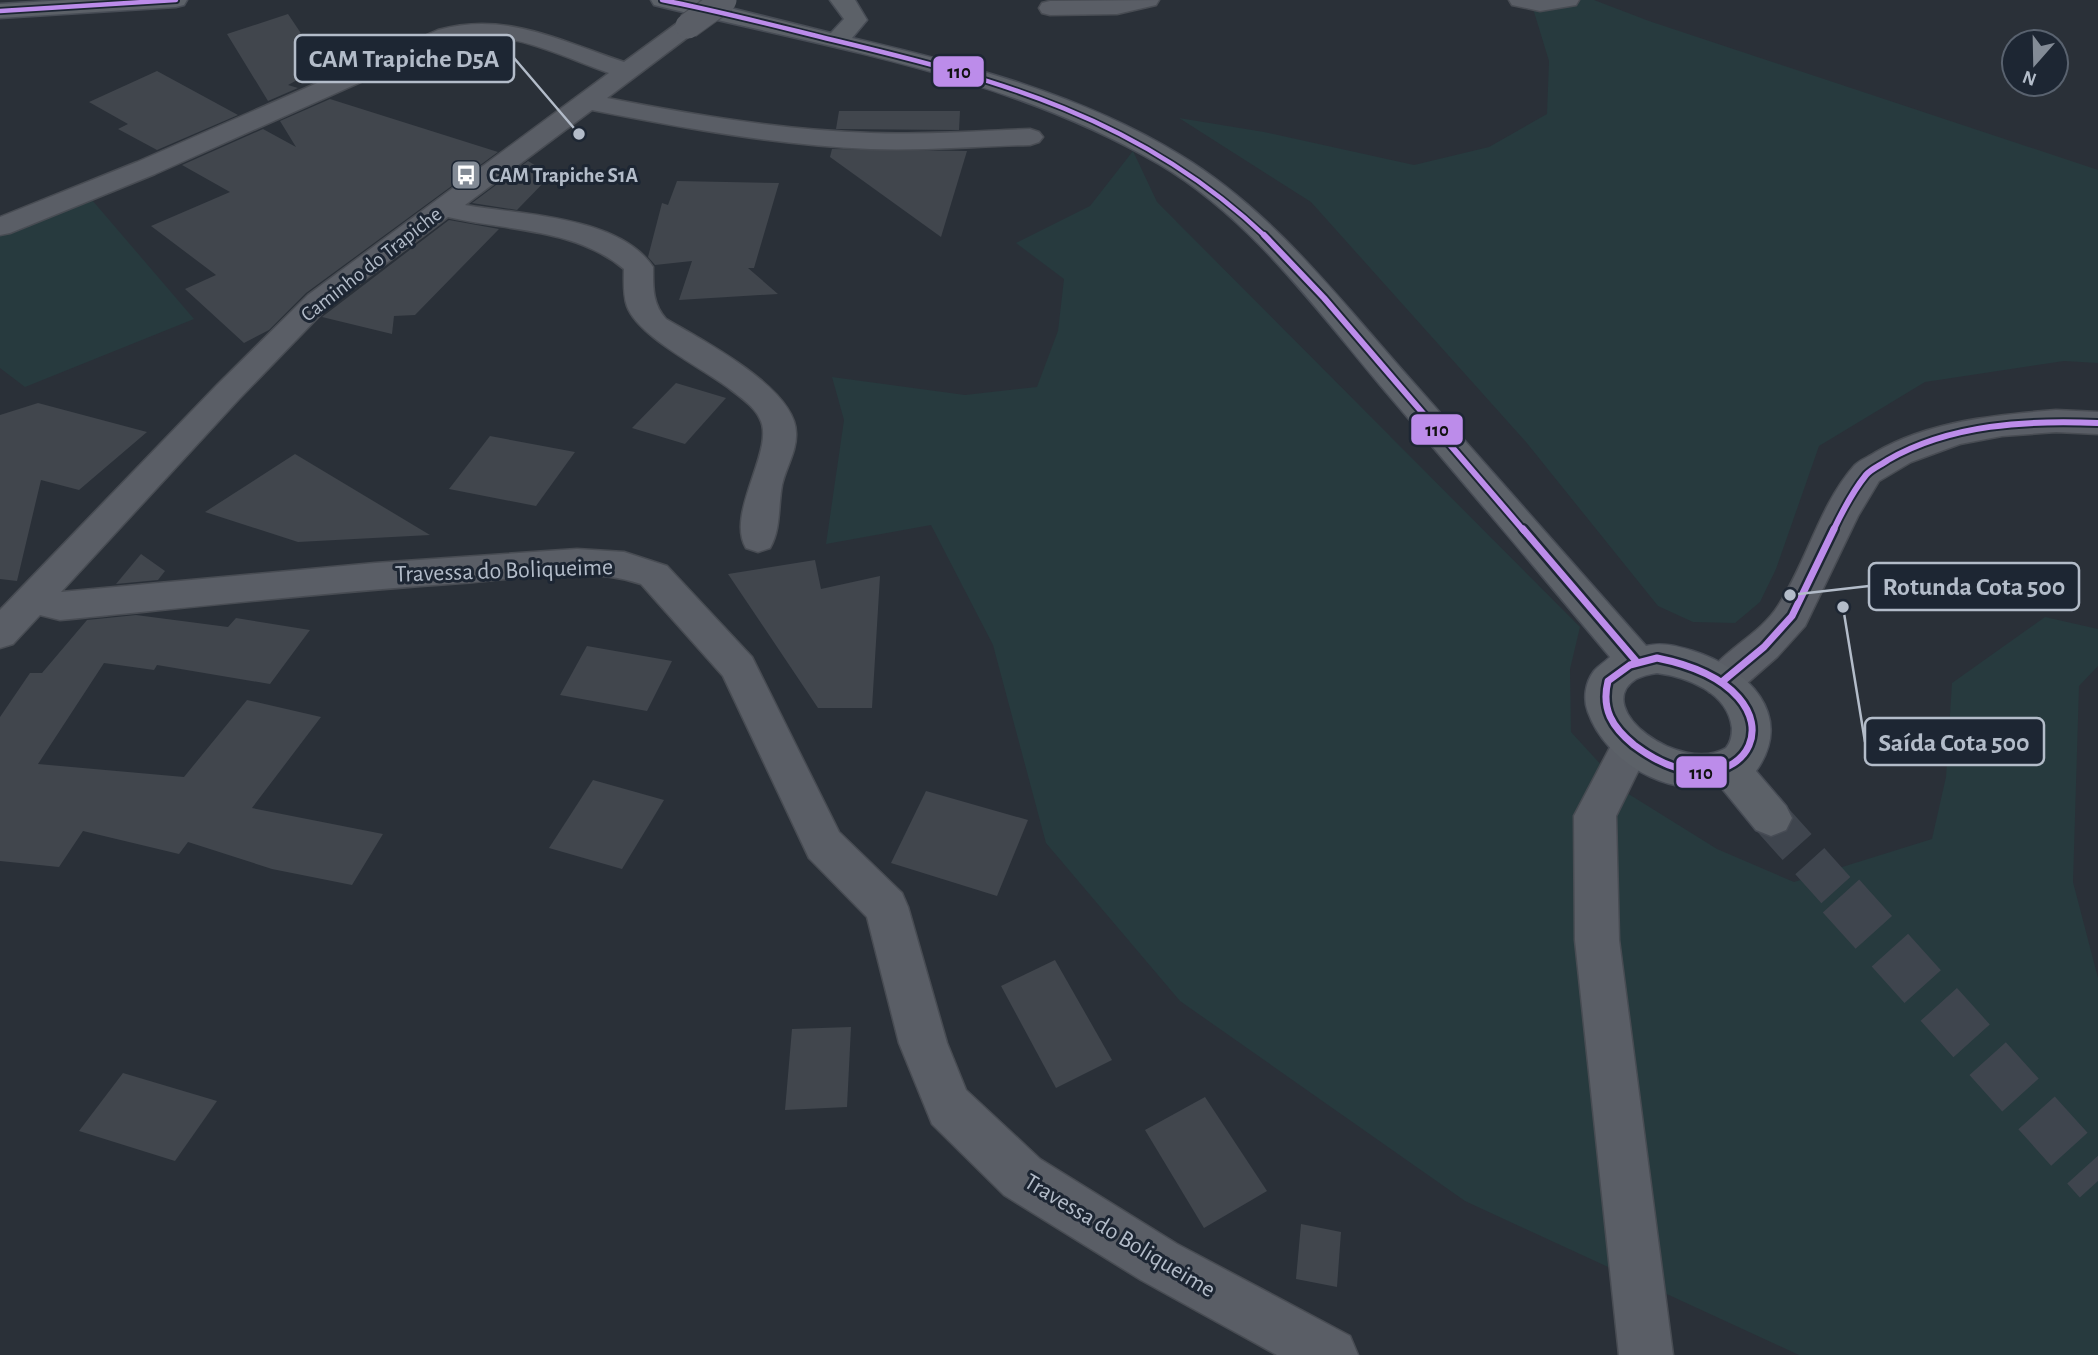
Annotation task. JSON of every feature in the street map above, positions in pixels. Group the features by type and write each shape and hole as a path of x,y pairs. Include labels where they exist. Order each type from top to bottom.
{"main road":[{"path":"0,11 176,0"},
{"path":"662,0 984,79 1105,124 1172,160 1251,222 1305,277 1636,661"},
{"path":"836,41 856,20 850,7 842,0"},
{"path":"1657,658 1680,661 1723,681 1739,696 1754,729 1751,745 1742,758 1728,767 1710,772 1668,768 1630,747 1614,731 1605,713 1603,695 1608,680 1619,668 1636,661 1657,658"},
{"path":"1728,767 1772,818"}],"street":[{"name":"Caminho do Trapiche","path":"0,634 192,429 318,301 724,0"},
{"path":"1051,8 1117,7 1147,0"},
{"path":"1520,0 1540,4 1568,0"},
{"path":"0,227 146,168 446,34 479,29 495,30 546,43 626,71"},
{"path":"586,101 712,126 798,135 872,141 1030,137"},
{"path":"443,208 468,215 588,235 626,253 639,267 637,299 643,314 654,325 764,398 777,416 780,428 765,486 758,539"},
{"path":"1723,681 1764,648 1792,616 1841,515 1867,473 1899,454 1954,434 2016,424 2056,421 2098,423"},
{"name":"Travessa do Boliqueime","path":"33,600 60,606 375,576 577,562 624,565 654,575 738,667 824,845 886,907 923,1043 949,1107 1022,1177 1158,1262 1331,1355"},
{"path":"1630,747 1595,816 1597,940 1646,1355"}],"green space":[{"path":"1594,0 1649,21 2098,170 2098,363 2064,361 1925,382 1819,446 1776,569 1760,602 1735,623 1693,622 1658,606 1526,442 1311,202 1179,118 1264,132 1414,165 1489,147 1547,114 1549,61 1531,2"},
{"path":"1133,151 1157,202 1580,627 1570,669 1571,732 1627,793 1717,849 1794,882 1932,839 1946,777 1952,683 2045,617 2098,629 2098,666 2079,686 2073,882 2098,978 2098,1355 1799,1355 1465,1201 1180,1001 1046,843 993,645 931,525 826,544 844,420 832,377 965,395 1037,387 1058,331 1064,279 1016,243 1090,206"},
{"path":"86,193 194,319 25,387 0,368 0,227"}],"building":[{"path":"288,14 323,66 288,85 298,88 268,101 227,34"},
{"path":"157,71 238,115 157,150 118,129 128,124 89,102"},
{"path":"330,99 498,152 306,293 269,330 244,343 185,289 216,275 151,226 230,192 182,165 263,129 296,147 280,121"},
{"path":"839,111 960,111 959,130 836,129"},
{"path":"832,149 967,151 941,237 830,157"},
{"path":"528,161 551,175 517,210 472,203"},
{"path":"677,181 779,183 754,268 748,268 778,294 679,300 692,261 655,265 648,257 662,203 668,205"},
{"path":"449,220 499,229 415,315 394,316 392,334 322,317"},
{"path":"676,383 726,398 685,444 632,428"},
{"path":"38,403 147,432 79,490 41,480 17,581 0,579 0,415"},
{"path":"490,436 575,452 536,506 449,489"},
{"path":"295,454 430,535 298,542 205,512"},
{"path":"141,554 165,571 158,580 116,584"},
{"path":"815,560 821,589 880,576 872,708 818,708 728,574"},
{"path":"136,615 228,627 236,618 310,630 270,684 157,665 154,670 104,663 38,764 184,777 247,700 321,717 252,808 383,834 352,885 272,869 188,842 179,854 83,831 59,867 0,861 0,717 30,673 42,673 87,620"},
{"path":"587,646 672,661 647,711 560,695"},
{"path":"593,780 664,800 622,869 549,848"},
{"path":"926,791 1028,820 997,896 891,863"},
{"path":"1055,960 1112,1060 1056,1088 1001,986"},
{"path":"851,1027 847,1107 785,1110 792,1029"},
{"path":"123,1073 217,1101 175,1161 79,1131"},
{"path":"1205,1097 1267,1191 1204,1228 1145,1130"},
{"path":"1301,1224 1341,1232 1337,1287 1296,1279"}],"tunnel":[{"path":"1771,818 1843,898"},
{"path":"1841,896 2098,1181"}],"transit line":[{"name":"110","path":"0,11 176,0"},
{"name":"110","path":"662,0 914,59 1010,87 1104,124 1190,173 1247,219 1299,271 1636,661"},
{"name":"110","path":"1723,681 1764,647 1792,616 1841,515 1867,473 1899,454 1954,434 2002,425 2056,421 2098,423"},
{"name":"110","path":"1657,658 1707,673 1737,693 1747,707 1752,723 1750,745 1735,763 1727,768 1701,772 1674,767 1648,755 1626,739 1610,719 1604,699 1608,681 1630,665 1657,658"}],"place":[{"name":"CAM Trapiche D5A","path":"579,134"},
{"name":"CAM Trapiche S1A","path":"466,175"},
{"name":"Rotunda Cota 500","path":"1790,595"},
{"name":"Saída Cota 500","path":"1843,607"}]}
